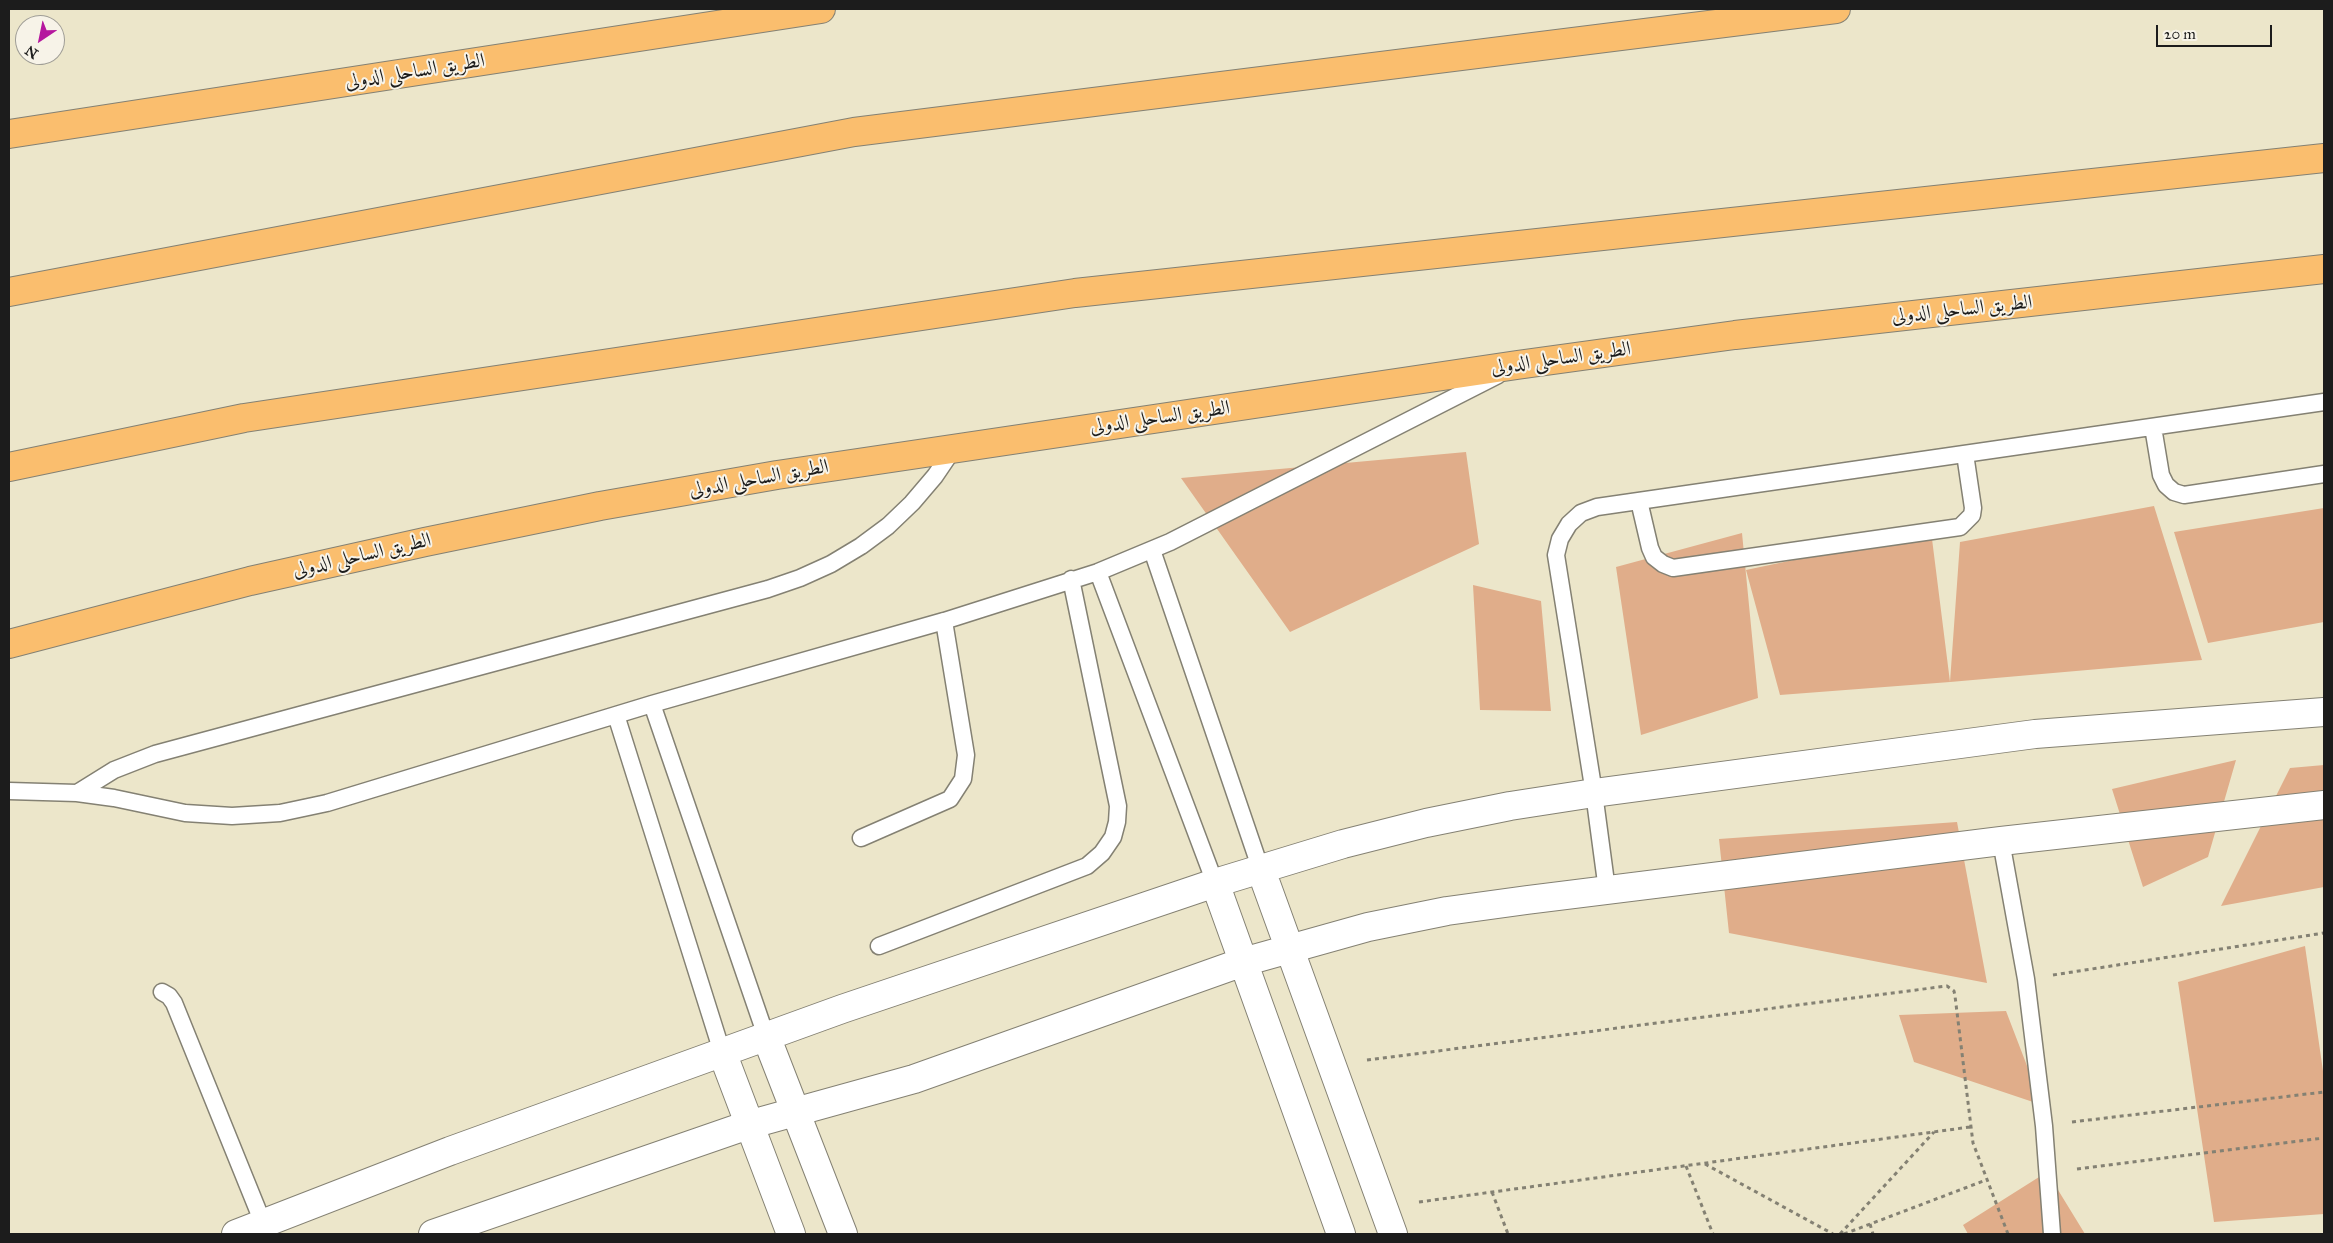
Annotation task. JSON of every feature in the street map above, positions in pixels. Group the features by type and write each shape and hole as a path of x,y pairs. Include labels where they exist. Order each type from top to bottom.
{"highway":[{"name":"الطريق الساحلى الدولى","path":"9,134 821,9"},
{"path":"9,292 854,132 1836,9"},
{"path":"9,467 244,418 1075,293 2324,158"},
{"name":"الطريق الساحلى الدولى","path":"9,644 250,581 425,542 600,506 777,475 1517,365 1735,335 2324,269"}],"street":[{"path":"236,1234 450,1151 766,1036 1215,883 1343,844 1426,823 1510,806 1594,793 2036,734 2324,712"},
{"path":"433,1234 748,1125 914,1079 1243,962 1290,947 1368,927 1447,911 1607,890 2001,841 2324,805"},
{"path":"1261,870 1393,1234"},
{"path":"1215,883 1340,1234"},
{"path":"766,1036 843,1234"},
{"path":"722,1052 748,1125 791,1234"}],"lane":[{"path":"9,791 78,793 114,798 185,813 232,816 280,813 327,803 652,704 944,621 1071,579 1098,572 1152,550 1517,365"},
{"path":"1607,890 1594,793 1556,555 1560,538 1569,524 1582,513 1597,507 2324,402"},
{"path":"2153,427 2161,475 2166,485 2174,492 2184,495 2324,474"},
{"path":"78,793 114,770 155,754 758,592 800,578 846,555 888,526 935,476 954,448"},
{"path":"1639,501 1650,548 1654,557 1662,564 1673,568 1960,527 1972,515 1973,508 1965,454"},
{"path":"1152,550 1261,870"},
{"path":"1098,572 1215,883"},
{"path":"879,946 1086,866 1102,854 1113,837 1117,822 1118,806 1071,579"},
{"path":"861,838 950,799 963,779 966,755 944,621"},
{"path":"652,704 766,1036"},
{"path":"616,715 722,1052"},
{"path":"2001,841 2026,979 2044,1126 2052,1234"},
{"path":"162,992 169,996 174,1003 263,1223"}],"path":[{"path":"2026,979 2324,933"},
{"path":"1331,1064 1942,985 1951,988 1955,996 1970,1127 1977,1157 2008,1234"},
{"path":"2044,1126 2324,1092"},
{"path":"1383,1207 1970,1127"},
{"path":"1840,1234 1934,1132"},
{"path":"2048,1172 2324,1138"},
{"path":"1705,1163 1833,1234"},
{"path":"1686,1166 1713,1234"},
{"path":"1844,1234 1986,1180"},
{"path":"1492,1192 1508,1234"},
{"path":"1870,1224 1873,1234"}],"building":[{"path":"1466,452 1479,544 1290,632 1181,478"},
{"path":"2154,506 2202,660 1950,682 1960,542"},
{"path":"2324,508 2324,622 2208,643 2174,532"},
{"path":"1931,531 1950,682 1780,695 1746,570"},
{"path":"1742,533 1758,698 1641,735 1616,567"},
{"path":"1473,585 1541,601 1551,711 1480,710"},
{"path":"2236,760 2208,857 2143,887 2112,789"},
{"path":"2324,765 2324,887 2221,906 2290,768"},
{"path":"1957,822 1987,983 1729,933 1719,839"},
{"path":"2305,946 2324,1078 2324,1214 2214,1222 2178,982"},
{"path":"2006,1011 2042,1105 1914,1062 1899,1015"},
{"path":"2047,1172 2085,1234 1968,1234 1963,1225"}]}
